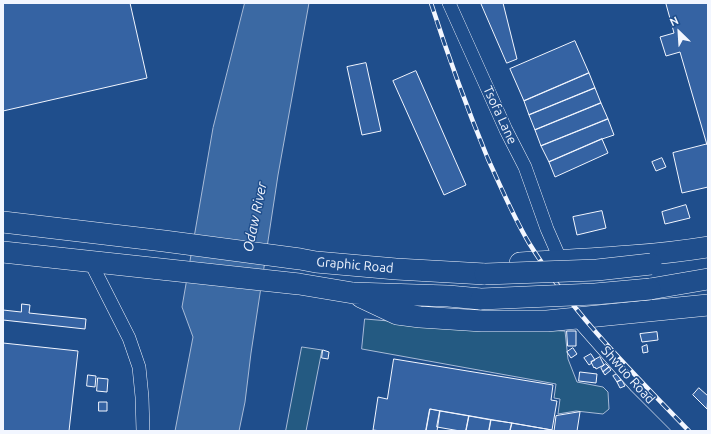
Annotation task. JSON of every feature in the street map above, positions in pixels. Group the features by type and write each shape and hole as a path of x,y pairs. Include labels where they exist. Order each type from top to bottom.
{"main road":[{"name":"Graphic Road","path":"3,222 164,241 316,262 396,269 485,274 597,270 708,257"},
{"path":"396,269 462,268 630,256 708,247"},
{"name":"Graphic Road","path":"3,252 300,284 353,293 448,296 480,299 595,294 650,289 708,279"},
{"path":"353,293 397,314 482,321 547,321 577,319 708,304"}],"street":[{"name":"Tsofa Lane","path":"449,3 506,130 525,167 547,229 561,261"},
{"path":"90,261 129,338 139,367 143,431"},
{"name":"Shwuo Road","path":"577,319 636,386 681,431"}],"shaded area":[{"path":"365,319 460,327 565,331 568,359 577,382 603,387 608,392 609,409 603,414 576,411 558,414 560,399 554,398 556,384 362,349"},
{"path":"302,347 322,350 306,431 286,431"}],"water":[{"name":"Odaw River","path":"245,3 309,3 278,175 245,402 239,431 175,431 193,337 182,307 213,128"}],"building":[{"path":"3,3 130,3 147,78 3,111"},
{"path":"481,3 503,3 517,59 507,63"},
{"path":"708,3 707,145 680,52 666,56 660,37 674,33 666,4"},
{"path":"575,41 589,73 524,101 510,69"},
{"path":"366,63 381,131 362,135 347,67"},
{"path":"416,71 466,185 444,195 393,81"},
{"path":"589,73 595,88 529,115 524,101"},
{"path":"595,88 601,103 535,130 529,115"},
{"path":"601,103 608,119 541,146 535,130"},
{"path":"608,119 614,135 549,162 541,146"},
{"path":"602,139 608,153 555,177 549,162"},
{"path":"708,144 708,187 682,193 673,153"},
{"path":"662,158 666,167 656,171 652,162"},
{"path":"686,205 690,218 665,224 662,212"},
{"path":"602,211 606,228 577,235 573,217"},
{"path":"22,304 30,305 29,313 86,319 85,329 3,320 3,310 21,312"},
{"path":"567,331 576,331 576,346 568,346"},
{"path":"657,332 658,340 642,342 640,334"},
{"path":"3,343 78,351 69,431 3,431"},
{"path":"647,345 648,352 643,353 642,347"},
{"path":"573,348 577,354 571,358 567,352"},
{"path":"323,350 329,352 328,359 322,358"},
{"path":"591,354 595,360 589,365 584,358"},
{"path":"600,357 604,365 596,369 591,362"},
{"path":"394,359 553,385 551,400 557,401 552,430 430,409 426,431 373,430 378,397 387,399"},
{"path":"606,364 609,367 603,372 601,368"},
{"path":"609,367 611,370 605,375 603,372"},
{"path":"580,372 597,374 596,383 579,381"},
{"path":"617,374 621,380 617,382 613,376"},
{"path":"88,375 96,376 95,387 87,386"},
{"path":"98,378 108,379 107,392 97,391"},
{"path":"621,380 625,386 620,388 617,382"},
{"path":"699,388 708,396 707,409 693,395"},
{"path":"99,402 107,402 107,411 99,411"},
{"path":"430,409 440,411 437,431 426,431"},
{"path":"440,411 469,416 466,431 437,427"},
{"path":"580,412 577,431 554,431 556,416"},
{"path":"469,416 491,420 489,431 466,431"},
{"path":"491,420 512,423 510,431 489,431"},
{"path":"512,423 552,430 552,431 510,431"}],"railway":[{"path":"431,3 458,82 488,159 512,212 529,243 546,269 604,342 689,431"}]}
